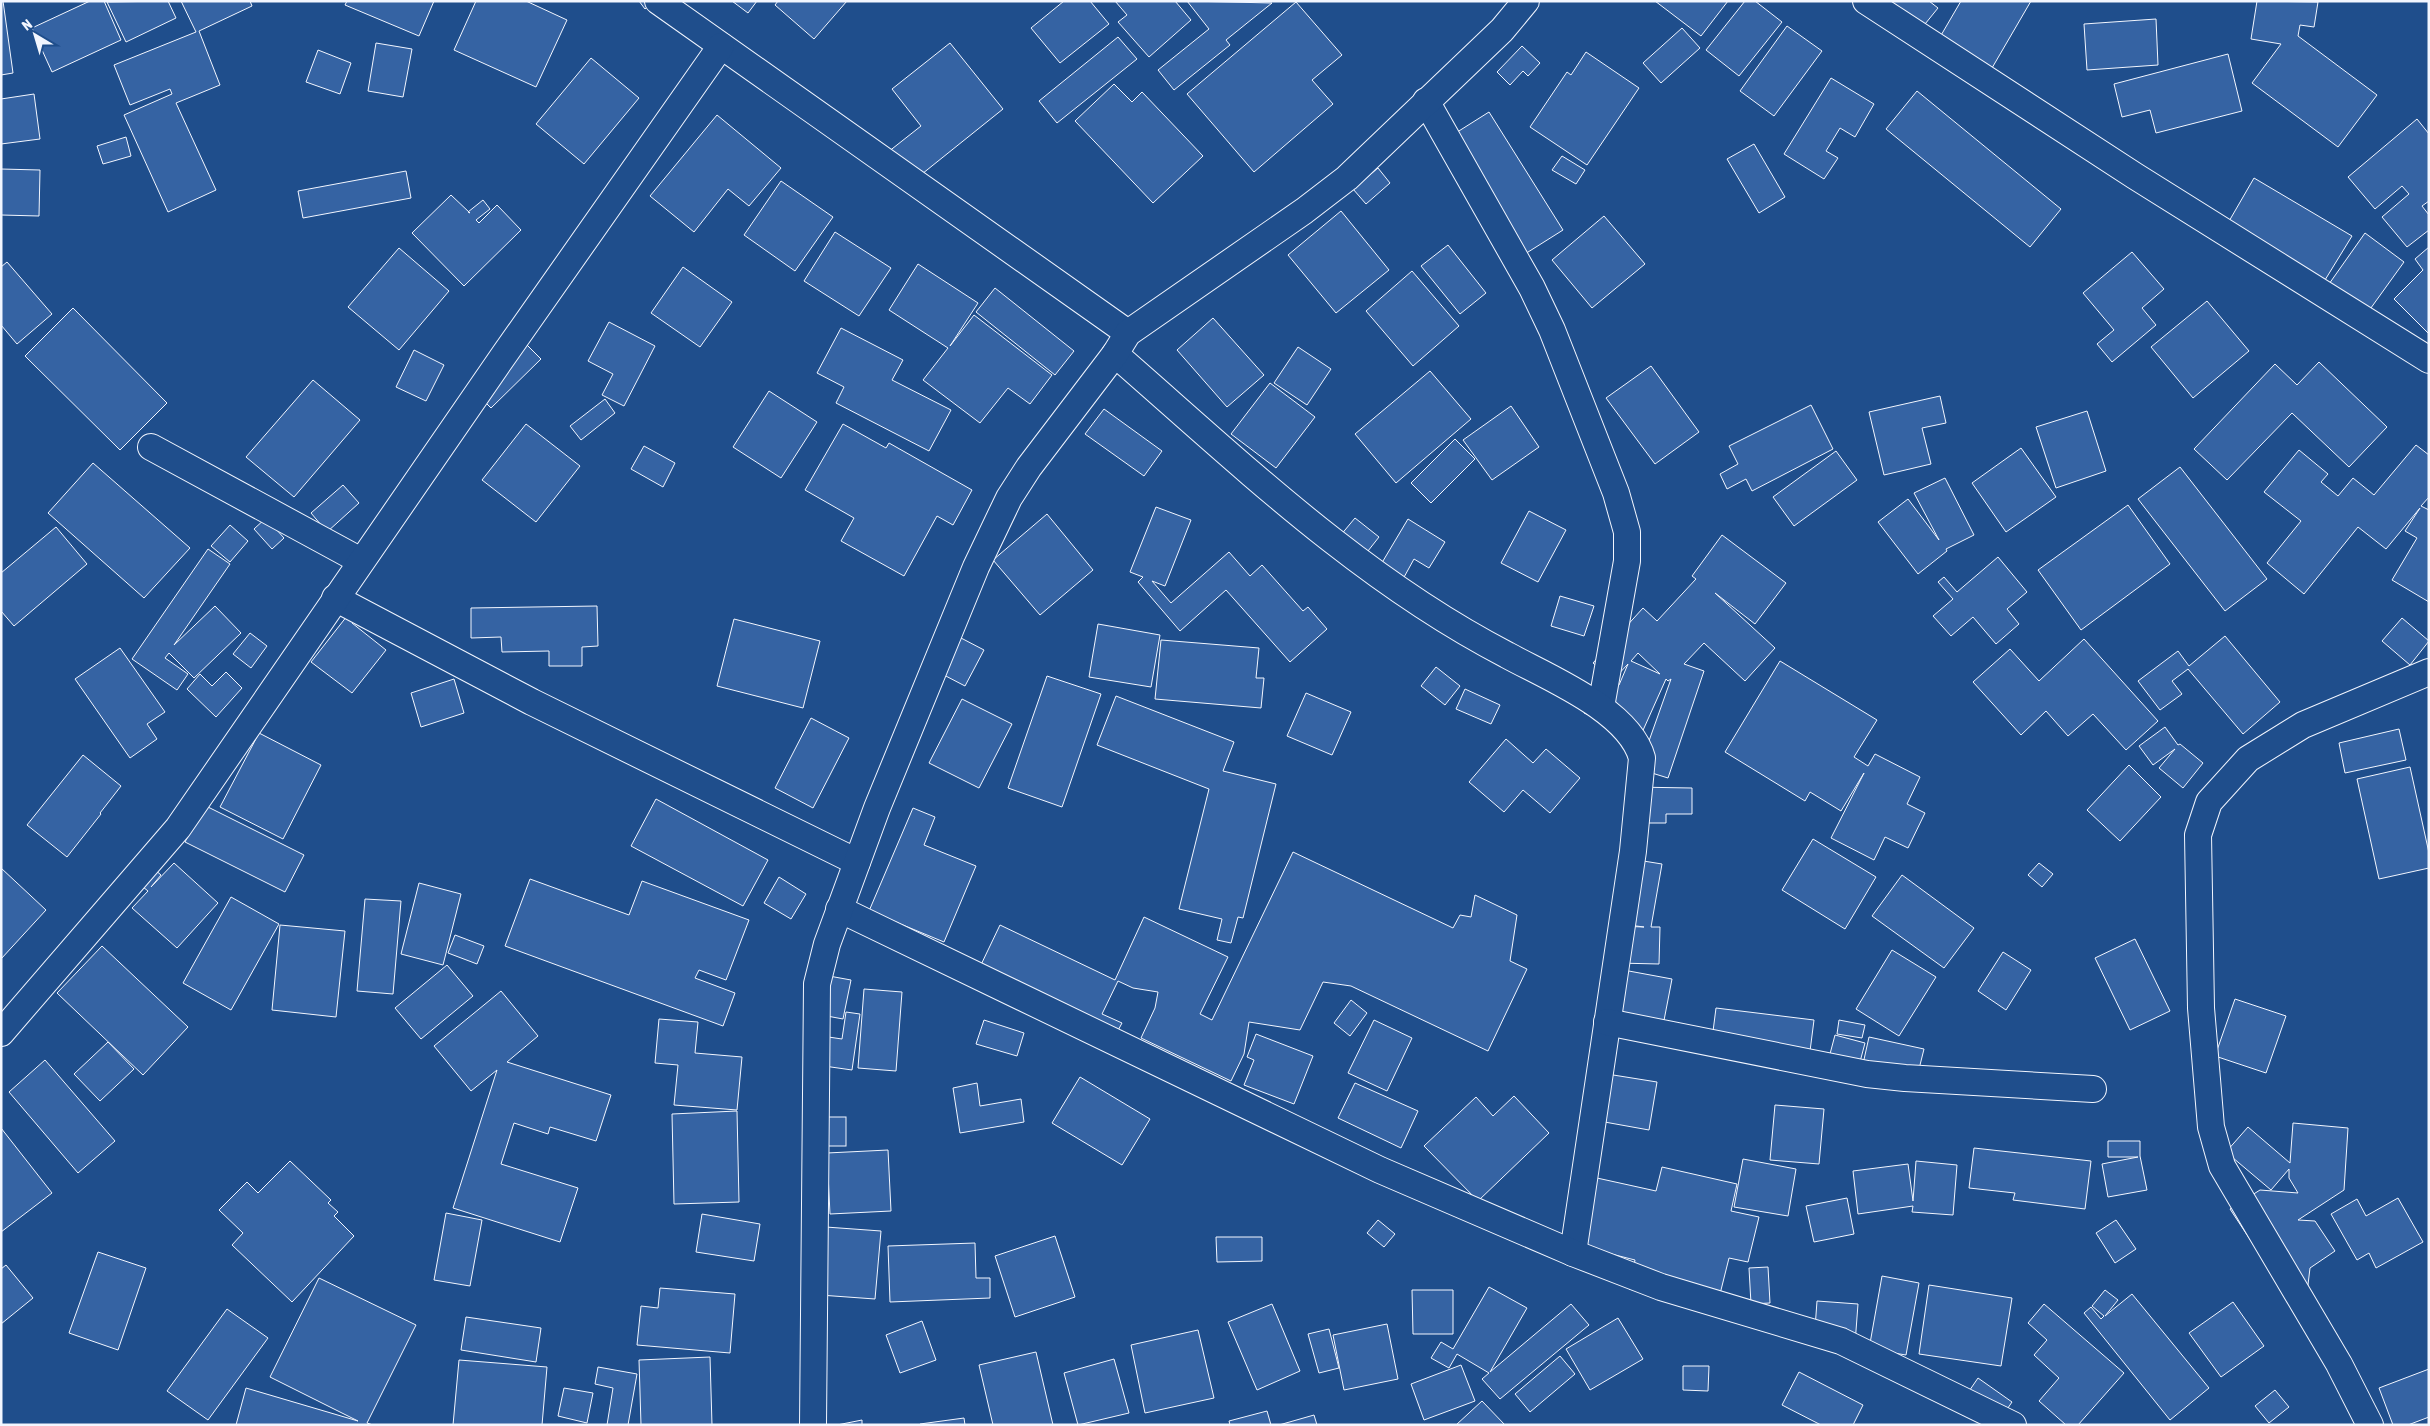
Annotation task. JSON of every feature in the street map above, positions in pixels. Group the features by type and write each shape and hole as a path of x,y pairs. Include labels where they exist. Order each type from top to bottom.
{"street":[{"path":"658,1 1121,344 1341,549 1467,635 1580,693 1601,707 1625,730 1639,748 1642,758 1633,851 1573,1253"},
{"path":"813,1425 817,984 827,944 839,909 976,567 1010,498 1028,467 1121,344 1347,178 1502,30 1526,1"},
{"path":"1866,1 2135,176 2429,360"},
{"path":"1,1033 178,828 335,598 721,46"},
{"path":"1426,102 1532,288 1548,322 1616,492 1627,532 1627,561 1601,707"},
{"path":"151,447 361,561"},
{"path":"335,598 532,702 858,862"},
{"path":"2370,1425 2339,1364 2222,1166 2210,1127 2202,1008 2198,835 2209,802 2248,759 2304,725 2429,672"},
{"path":"839,909 1380,1170 1573,1253 1662,1288 1841,1341 2013,1425"},
{"path":"1607,1022 1867,1074 2093,1089"}],"building":[{"path":"1,1 3,1 13,73 1,75"},
{"path":"90,1 104,1 121,40 52,72 32,28"},
{"path":"168,1 176,18 126,42 107,2"},
{"path":"181,1 250,1 252,6 199,31 220,85 176,103 216,190 168,212 124,115 172,94 170,89 130,105 114,65 196,32"},
{"path":"347,1 434,1 419,36 345,5"},
{"path":"476,1 526,1 567,20 536,87 454,50"},
{"path":"639,1 654,1 645,9"},
{"path":"732,1 757,1 748,13"},
{"path":"778,1 847,1 814,39 775,5"},
{"path":"1064,1 1090,1 1109,24 1060,63 1031,28"},
{"path":"1115,1 1175,1 1191,20 1149,57 1118,22 1127,15"},
{"path":"1187,1 1272,3 1226,40 1230,45 1174,90 1158,70 1209,29"},
{"path":"1655,1 1728,1 1701,36"},
{"path":"1745,1 1755,1 1782,22 1739,76 1706,50"},
{"path":"1886,1 1929,1 1938,8 1921,29"},
{"path":"1961,1 2031,1 1992,68 1940,37"},
{"path":"2257,1 2318,2 2314,27 2300,25 2298,36 2377,95 2338,147 2252,83 2281,44 2251,39"},
{"path":"1296,2 1342,55 1312,80 1333,104 1254,172 1187,94"},
{"path":"2156,19 2158,65 2087,70 2084,24"},
{"path":"1787,26 1822,51 1774,116 1740,91"},
{"path":"1682,28 1700,48 1661,83 1643,63"},
{"path":"1118,37 1137,59 1057,123 1039,101"},
{"path":"376,43 412,49 403,97 368,91"},
{"path":"950,43 1003,109 907,186 883,156 921,126 892,89"},
{"path":"1522,46 1540,63 1528,76 1523,71 1510,85 1497,72"},
{"path":"318,50 351,63 340,94 306,82"},
{"path":"1586,52 1639,88 1587,165 1530,127 1567,72 1571,75"},
{"path":"2228,54 2242,111 2156,133 2150,110 2122,117 2114,84"},
{"path":"591,58 639,98 584,164 536,124"},
{"path":"1831,78 1874,104 1855,137 1840,128 1826,151 1838,158 1824,179 1784,154"},
{"path":"1114,84 1132,102 1142,92 1203,156 1153,203 1075,121"},
{"path":"1917,91 2061,209 2030,247 1886,129"},
{"path":"34,94 40,139 1,144 1,99"},
{"path":"1489,112 1563,230 1517,259 1443,141"},
{"path":"717,115 781,168 749,206 728,189 694,232 650,196"},
{"path":"2417,119 2429,134 2429,201 2422,206 2429,215 2429,230 2407,247 2382,217 2409,194 2402,186 2375,209 2348,177"},
{"path":"126,137 131,156 103,164 97,146"},
{"path":"1754,144 1785,197 1759,213 1727,159"},
{"path":"1562,156 1585,170 1576,184 1552,170"},
{"path":"1378,168 1390,183 1366,204 1353,189"},
{"path":"1,169 40,170 39,216 1,215"},
{"path":"406,171 411,198 303,218 298,191"},
{"path":"2254,178 2352,236 2325,280 2228,223"},
{"path":"781,181 833,217 795,271 744,235"},
{"path":"451,195 469,212 483,200 490,209 476,220 479,223 497,205 521,230 464,286 412,233"},
{"path":"1341,211 1389,270 1336,313 1288,255"},
{"path":"1604,216 1645,264 1592,308 1552,260"},
{"path":"835,232 891,268 859,316 804,281"},
{"path":"2365,233 2404,262 2368,312 2329,284"},
{"path":"1448,245 1486,293 1460,314 1421,266"},
{"path":"2429,247 2429,334 2394,299 2423,270 2415,259"},
{"path":"399,248 449,291 399,350 348,307"},
{"path":"2132,252 2164,289 2142,308 2156,325 2112,362 2097,344 2114,330 2083,293"},
{"path":"7,262 52,314 17,344 1,325 1,267"},
{"path":"918,264 978,303 950,346 974,315 1052,375 1030,404 1008,388 980,423 923,380 948,348 889,310"},
{"path":"683,267 732,302 700,347 651,313"},
{"path":"1412,271 1459,326 1413,366 1366,311"},
{"path":"995,288 1074,351 1055,375 976,312"},
{"path":"2207,301 2249,351 2193,398 2151,347"},
{"path":"73,308 167,403 120,450 25,356"},
{"path":"1213,318 1264,375 1227,407 1177,350"},
{"path":"609,322 655,346 624,406 602,395 613,374 588,361"},
{"path":"841,328 903,360 892,380 951,410 929,451 836,403 844,387 817,373"},
{"path":"520,338 541,359 491,408 471,388"},
{"path":"1298,347 1331,369 1307,405 1274,383"},
{"path":"414,350 444,365 426,401 396,387"},
{"path":"2319,362 2387,427 2349,467 2292,413 2227,480 2194,449 2275,364 2297,385"},
{"path":"1651,366 1699,432 1655,464 1606,398"},
{"path":"1430,371 1471,419 1396,483 1355,434"},
{"path":"313,380 360,420 294,497 246,457"},
{"path":"1270,383 1315,417 1276,468 1231,434"},
{"path":"769,391 817,422 781,478 733,447"},
{"path":"1940,396 1946,423 1922,428 1931,464 1884,475 1869,412"},
{"path":"605,399 615,413 581,440 570,426"},
{"path":"1811,405 1833,449 1752,491 1746,479 1727,489 1720,474 1738,464 1729,446"},
{"path":"1511,406 1539,447 1492,480 1463,440"},
{"path":"1104,409 1162,451 1144,476 1085,434"},
{"path":"2087,411 2106,471 2056,488 2036,427"},
{"path":"526,424 580,466 536,522 482,480"},
{"path":"843,424 886,448 889,443 972,490 953,525 937,516 904,576 841,541 854,518 805,490"},
{"path":"1455,439 1475,459 1431,503 1411,483"},
{"path":"2416,445 2429,455 2429,497 2421,506 2429,510 2429,602 2392,580 2417,538 2405,531 2420,508 2386,549 2358,527 2304,594 2267,563 2301,521 2264,492 2299,450 2328,474 2321,482 2338,496 2353,478 2374,495"},
{"path":"644,446 675,463 663,487 631,469"},
{"path":"2021,448 2056,497 2006,532 1972,483"},
{"path":"1836,451 1857,480 1794,526 1773,497"},
{"path":"93,463 190,548 144,598 48,513"},
{"path":"2180,467 2267,579 2225,611 2138,499"},
{"path":"1945,478 1974,535 1946,549 1947,551 1918,574 1878,522 1908,499 1939,540 1914,493"},
{"path":"343,485 359,503 327,532 311,513"},
{"path":"2128,505 2170,564 2081,630 2038,570"},
{"path":"1156,507 1191,520 1165,586 1152,581 1171,603 1229,552 1250,576 1262,565 1303,611 1308,607 1327,629 1290,662 1226,590 1180,631 1138,582 1143,577 1130,572"},
{"path":"1529,511 1566,530 1538,582 1501,563"},
{"path":"1047,514 1093,570 1040,615 993,560"},
{"path":"266,518 284,538 272,549 254,529"},
{"path":"1355,518 1379,537 1364,556 1340,536"},
{"path":"1408,519 1445,542 1429,568 1414,559 1403,579 1380,566"},
{"path":"230,525 248,541 230,562 211,546"},
{"path":"56,527 87,564 14,626 1,611 1,573"},
{"path":"1722,535 1786,583 1755,624 1715,593 1775,648 1745,681 1704,643 1684,664 1704,671 1668,778 1639,769 1671,679 1668,681 1666,679 1640,737 1584,713 1600,677 1619,685 1628,664 1613,680 1593,663 1643,608 1657,621 1696,579 1692,576","holes":["1638,653 1660,674 1631,661"]},
{"path":"208,549 230,564 174,645 215,606 241,633 194,678 169,653 165,658 188,674 177,690 132,659"},
{"path":"1998,557 2027,592 2007,609 2019,624 1996,644 1973,617 1951,636 1933,616 1953,599 1938,582 1944,577 1957,592"},
{"path":"1560,596 1594,606 1584,636 1551,626"},
{"path":"358,602 364,607 352,623 386,650 352,693 311,662"},
{"path":"597,606 598,646 582,647 582,666 549,666 549,651 502,652 501,637 471,638 471,608"},
{"path":"2402,618 2429,641 2410,665 2382,641"},
{"path":"734,619 820,641 803,708 717,686"},
{"path":"1098,624 1160,635 1151,687 1089,677"},
{"path":"250,633 267,646 251,668 233,654"},
{"path":"2225,636 2280,702 2243,734 2188,669 2172,681 2182,694 2160,710 2138,681 2178,651 2189,666"},
{"path":"961,638 984,650 965,686 942,674"},
{"path":"2084,639 2158,721 2126,750 2093,714 2068,736 2046,711 2021,735 1973,682 2010,649 2039,681"},
{"path":"1161,640 1259,648 1256,678 1264,678 1261,708 1155,699"},
{"path":"120,648 165,712 147,724 157,739 130,758 75,679"},
{"path":"1780,661 1877,720 1854,757 1868,766 1875,754 1920,777 1907,804 1925,813 1908,848 1885,837 1874,860 1831,838 1864,773 1841,811 1810,792 1805,801 1725,752"},
{"path":"1436,667 1460,686 1445,705 1421,686"},
{"path":"226,672 242,688 216,717 187,689 200,674 212,686"},
{"path":"1047,676 1101,694 1062,807 1008,788"},
{"path":"454,679 464,713 421,727 411,693"},
{"path":"1465,689 1500,705 1491,724 1456,709"},
{"path":"1306,693 1351,712 1332,755 1287,736"},
{"path":"1116,696 1234,742 1223,771 1276,784 1243,918 1238,917 1231,943 1217,940 1222,919 1179,909 1209,789 1097,745"},
{"path":"962,699 1012,724 979,788 929,763"},
{"path":"811,718 849,738 813,808 775,788"},
{"path":"2165,727 2178,745 2180,744 2203,763 2183,788 2159,768 2175,749 2153,765 2139,746"},
{"path":"2399,729 2406,760 2345,773 2339,743"},
{"path":"259,733 321,765 283,839 220,807"},
{"path":"1506,739 1533,763 1546,749 1580,778 1550,813 1523,790 1504,812 1469,782"},
{"path":"83,755 121,786 67,857 27,825"},
{"path":"2129,765 2161,797 2120,841 2087,810"},
{"path":"2410,767 2429,853 2429,868 2379,879 2357,779"},
{"path":"1632,787 1692,788 1692,814 1666,814 1666,823 1631,823"},
{"path":"656,799 768,860 743,906 631,846"},
{"path":"204,805 304,855 285,892 185,842"},
{"path":"913,808 935,817 924,845 976,866 944,942 869,911"},
{"path":"1813,839 1876,877 1845,929 1782,890"},
{"path":"1293,852 1453,928 1460,915 1471,917 1475,895 1517,915 1510,961 1527,969 1488,1051 1351,986 1323,982 1300,1030 1249,1022 1244,1054 1231,1081 1141,1038 1155,1008 1158,992 1133,988 1118,981 1102,1014 1122,1023 1115,1036 978,971 1000,925 1115,980 1144,917 1228,957 1200,1014 1212,1020"},
{"path":"1631,859 1662,864 1651,927 1660,927 1659,964 1617,963 1618,926 1644,927 1621,924"},
{"path":"147,863 161,875 151,887 174,863 218,903 177,948 132,908 148,891 133,879"},
{"path":"2039,863 2053,874 2042,887 2028,875"},
{"path":"1,868 46,910 1,959"},
{"path":"1902,875 1974,928 1944,968 1872,916"},
{"path":"779,877 806,894 791,919 764,903"},
{"path":"530,879 629,915 642,881 749,920 726,980 699,970 695,978 735,993 723,1026 505,946"},
{"path":"419,883 461,894 443,965 401,954"},
{"path":"231,897 279,924 231,1010 183,983"},
{"path":"365,899 401,901 393,994 357,991"},
{"path":"280,925 345,931 336,1017 272,1010"},
{"path":"455,935 484,946 477,964 448,953"},
{"path":"2135,939 2170,1011 2130,1030 2095,958"},
{"path":"102,946 188,1027 143,1075 57,993"},
{"path":"1892,950 1936,977 1899,1036 1856,1009"},
{"path":"2003,952 2031,970 2006,1010 1978,991"},
{"path":"447,965 473,996 421,1039 395,1008"},
{"path":"1618,969 1672,979 1661,1036 1607,1027"},
{"path":"818,974 851,980 843,1019 811,1013"},
{"path":"864,989 902,992 896,1071 858,1068"},
{"path":"501,991 538,1036 507,1062 611,1095 596,1141 550,1127 548,1134 514,1123 501,1164 578,1188 560,1242 453,1208 497,1070 471,1091 434,1046"},
{"path":"2235,999 2286,1016 2266,1073 2215,1056"},
{"path":"1351,1000 1367,1013 1350,1036 1334,1023"},
{"path":"1716,1008 1814,1020 1809,1059 1711,1047"},
{"path":"846,1012 860,1014 852,1070 810,1064 815,1035 842,1039"},
{"path":"659,1019 698,1022 695,1053 742,1057 737,1110 674,1105 678,1065 655,1063"},
{"path":"984,1020 1024,1033 1017,1056 976,1044"},
{"path":"1374,1020 1412,1038 1387,1091 1348,1073"},
{"path":"1839,1020 1865,1025 1862,1038 1837,1034"},
{"path":"1256,1034 1313,1056 1294,1104 1244,1085 1254,1060 1247,1057"},
{"path":"1835,1035 1865,1043 1856,1077 1826,1069"},
{"path":"1869,1037 1924,1049 1915,1085 1861,1073"},
{"path":"108,1042 134,1069 100,1101 74,1074"},
{"path":"45,1060 115,1141 78,1173 9,1092"},
{"path":"1607,1074 1657,1082 1649,1130 1599,1121"},
{"path":"1080,1077 1150,1119 1122,1165 1052,1123"},
{"path":"977,1083 980,1106 1021,1099 1024,1122 960,1133 953,1088"},
{"path":"1355,1083 1418,1111 1401,1148 1338,1118"},
{"path":"1514,1096 1549,1133 1478,1201 1424,1146 1476,1097 1493,1116"},
{"path":"1775,1105 1824,1109 1819,1164 1770,1160"},
{"path":"737,1111 739,1202 674,1204 672,1114"},
{"path":"813,1117 846,1117 846,1146 813,1146"},
{"path":"2293,1123 2348,1128 2344,1190 2298,1220 2315,1221 2335,1251 2310,1268 2307,1293 2257,1250 2230,1209 2260,1190 2298,1193 2289,1178 2289,1169 2271,1190 2226,1152 2248,1127 2290,1163"},
{"path":"1,1128 52,1193 1,1232"},
{"path":"2108,1141 2140,1141 2140,1156 2147,1190 2108,1197 2102,1164 2138,1157 2108,1157"},
{"path":"1974,1148 2091,1161 2085,1209 2013,1200 2015,1193 1969,1188"},
{"path":"888,1150 891,1211 830,1214 827,1153"},
{"path":"1743,1159 1796,1169 1788,1216 1734,1207"},
{"path":"290,1161 331,1200 328,1203 338,1212 334,1216 354,1236 292,1302 232,1245 243,1233 219,1210 247,1182 258,1193"},
{"path":"1916,1161 1957,1165 1953,1215 1912,1212 1913,1206 1858,1214 1853,1171 1908,1164 1913,1201"},
{"path":"1662,1167 1737,1184 1731,1211 1759,1217 1748,1262 1729,1258 1716,1310 1629,1289 1635,1260 1580,1246 1597,1178 1656,1191"},
{"path":"1847,1198 1854,1234 1814,1242 1806,1206"},
{"path":"2398,1198 2423,1242 2376,1268 2369,1253 2357,1260 2331,1214 2357,1199 2366,1216"},
{"path":"446,1213 482,1220 470,1286 434,1280"},
{"path":"702,1214 760,1224 754,1261 696,1252"},
{"path":"1378,1220 1395,1234 1384,1247 1367,1233"},
{"path":"2116,1220 2136,1249 2115,1263 2096,1233"},
{"path":"812,1226 881,1231 875,1299 806,1294"},
{"path":"1055,1236 1075,1297 1015,1317 995,1256"},
{"path":"1216,1237 1262,1237 1262,1261 1217,1262"},
{"path":"975,1243 976,1278 990,1278 990,1298 890,1302 888,1246"},
{"path":"98,1252 146,1268 118,1350 69,1333"},
{"path":"6,1265 33,1298 1,1324 1,1269"},
{"path":"1768,1267 1770,1303 1751,1304 1749,1268"},
{"path":"1882,1276 1919,1283 1906,1355 1869,1349"},
{"path":"319,1278 416,1325 367,1423 373,1425 236,1425 246,1388 358,1421 270,1377"},
{"path":"1929,1285 2012,1298 2001,1366 1919,1354"},
{"path":"1489,1287 1527,1308 1490,1372 1571,1304 1589,1325 1500,1399 1482,1379 1489,1373 1457,1354 1449,1368 1431,1358 1441,1342 1453,1349"},
{"path":"660,1288 735,1294 730,1353 637,1345 641,1306 658,1308"},
{"path":"1412,1290 1453,1290 1453,1334 1413,1334"},
{"path":"2105,1290 2118,1300 2105,1316 2132,1294 2209,1388 2170,1420 2084,1313 2091,1307 2101,1319 2104,1316 2092,1306"},
{"path":"1817,1301 1858,1304 1855,1344 1814,1342"},
{"path":"2233,1302 2264,1346 2221,1377 2189,1333"},
{"path":"1272,1304 1300,1371 1257,1390 1228,1322"},
{"path":"2044,1304 2124,1373 2078,1425 2066,1425 2039,1401 2059,1378 2034,1355 2047,1340 2028,1323"},
{"path":"227,1309 268,1338 208,1420 167,1391"},
{"path":"466,1317 541,1328 536,1362 461,1350"},
{"path":"1618,1318 1643,1359 1590,1390 1566,1349"},
{"path":"922,1321 936,1360 900,1373 886,1335"},
{"path":"1387,1324 1398,1379 1344,1390 1333,1335"},
{"path":"1329,1329 1339,1368 1319,1373 1308,1334"},
{"path":"1198,1330 1214,1398 1145,1413 1131,1345"},
{"path":"1036,1352 1053,1425 993,1425 979,1365"},
{"path":"1560,1356 1575,1374 1530,1412 1515,1394"},
{"path":"710,1357 712,1425 641,1425 639,1360"},
{"path":"1114,1359 1129,1413 1078,1425 1064,1373"},
{"path":"459,1360 547,1367 542,1425 453,1425"},
{"path":"1461,1365 1475,1401 1424,1420 1411,1384"},
{"path":"1683,1366 1709,1366 1708,1391 1683,1390"},
{"path":"598,1367 637,1374 628,1425 607,1425 613,1388 595,1384"},
{"path":"2429,1369 2429,1417 2408,1425 2393,1425 2379,1388"},
{"path":"1799,1372 1863,1405 1853,1425 1821,1425 1782,1405"},
{"path":"1978,1378 2012,1402 1997,1424 1963,1400"},
{"path":"564,1388 593,1393 587,1423 558,1416"},
{"path":"2275,1390 2289,1407 2269,1423 2255,1406"},
{"path":"1482,1401 1505,1425 1456,1425"},
{"path":"1267,1411 1271,1425 1230,1425 1229,1421"},
{"path":"1314,1415 1317,1425 1279,1425"},
{"path":"964,1418 965,1425 920,1425 920,1424"},
{"path":"862,1420 862,1425 837,1425"}]}
